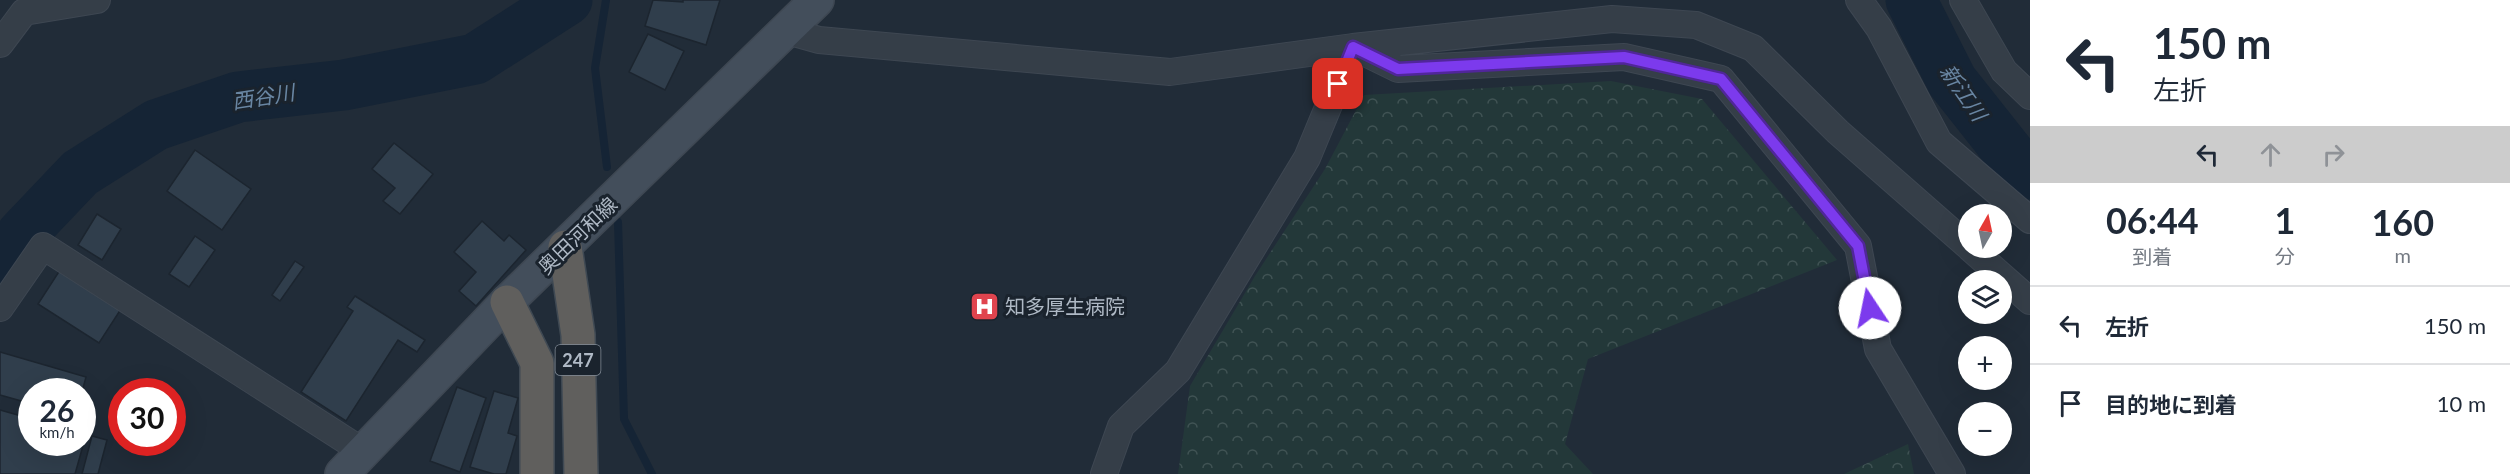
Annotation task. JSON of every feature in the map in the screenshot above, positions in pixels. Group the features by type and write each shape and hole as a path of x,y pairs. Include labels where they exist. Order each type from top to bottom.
{"highway":[{"name":"247","path":"565,247 578,335 581,474"},
{"name":"247","path":"507,302 537,363 537,474"}],"main road":[{"name":"奥田河和線","path":"353,463 507,302 815,2"}],"street":[{"path":"0,44 24,12 97,0"},
{"path":"1859,0 1879,28 1939,142 2030,220"},
{"path":"1963,0 2004,71 2030,96"},
{"path":"787,31 819,40 1170,72 1353,47 1612,19 1696,25 1753,48 1838,132 1958,237"},
{"path":"1104,474 1121,426 1178,370 1307,158 1353,47"},
{"path":"1353,47 1398,69 1624,57 1721,79 1858,246 1878,349 1952,474"},
{"path":"0,308 43,246 353,463"},
{"path":"1981,258 2030,301"}],"green space":[{"path":"1611,81 1702,99 1837,260 1588,359 1565,444 1593,474 1178,474 1190,386 1255,276 1325,169 1364,95"},
{"path":"1908,444 1914,474 1844,474"}],"building":[{"path":"653,0 683,2 683,0 720,0 706,45 645,26"},
{"path":"648,34 684,51 665,90 629,72"},
{"path":"394,143 433,174 400,214 383,201 395,188 372,169"},
{"path":"195,150 251,189 222,230 167,191"},
{"path":"97,214 121,229 102,260 78,245"},
{"path":"482,221 504,241 509,235 526,250 476,306 459,291 476,272 454,252"},
{"path":"195,236 215,250 189,287 169,274"},
{"path":"295,261 304,267 280,301 272,295"},
{"path":"60,270 121,309 99,343 38,304"},
{"path":"355,296 425,340 417,352 398,340 346,421 301,392 353,311 347,307"},
{"path":"0,352 86,377 18,378 18,400 0,395"},
{"path":"457,387 486,398 460,472 430,461"},
{"path":"494,391 518,398 508,433 517,436 506,474 494,474 470,467"},
{"path":"0,410 18,415 18,456 80,456 75,474 0,474"},
{"path":"96,437 107,440 98,474 82,474 87,456 96,456"}],"waterway":[{"name":"西谷川","path":"0,266 22,234 80,173 156,125 238,97 344,85 475,59 567,0"},
{"path":"606,0 595,68 607,167"},
{"name":"新江川","path":"1911,0 1952,81 2020,167 2030,174"},
{"path":"618,222 624,419 652,474"}],"place":[{"name":"知多厚生病院","path":"984,306"}],"route":[{"path":"1338,84 1353,47 1398,69 1624,57 1721,79 1858,246 1870,308"}]}
